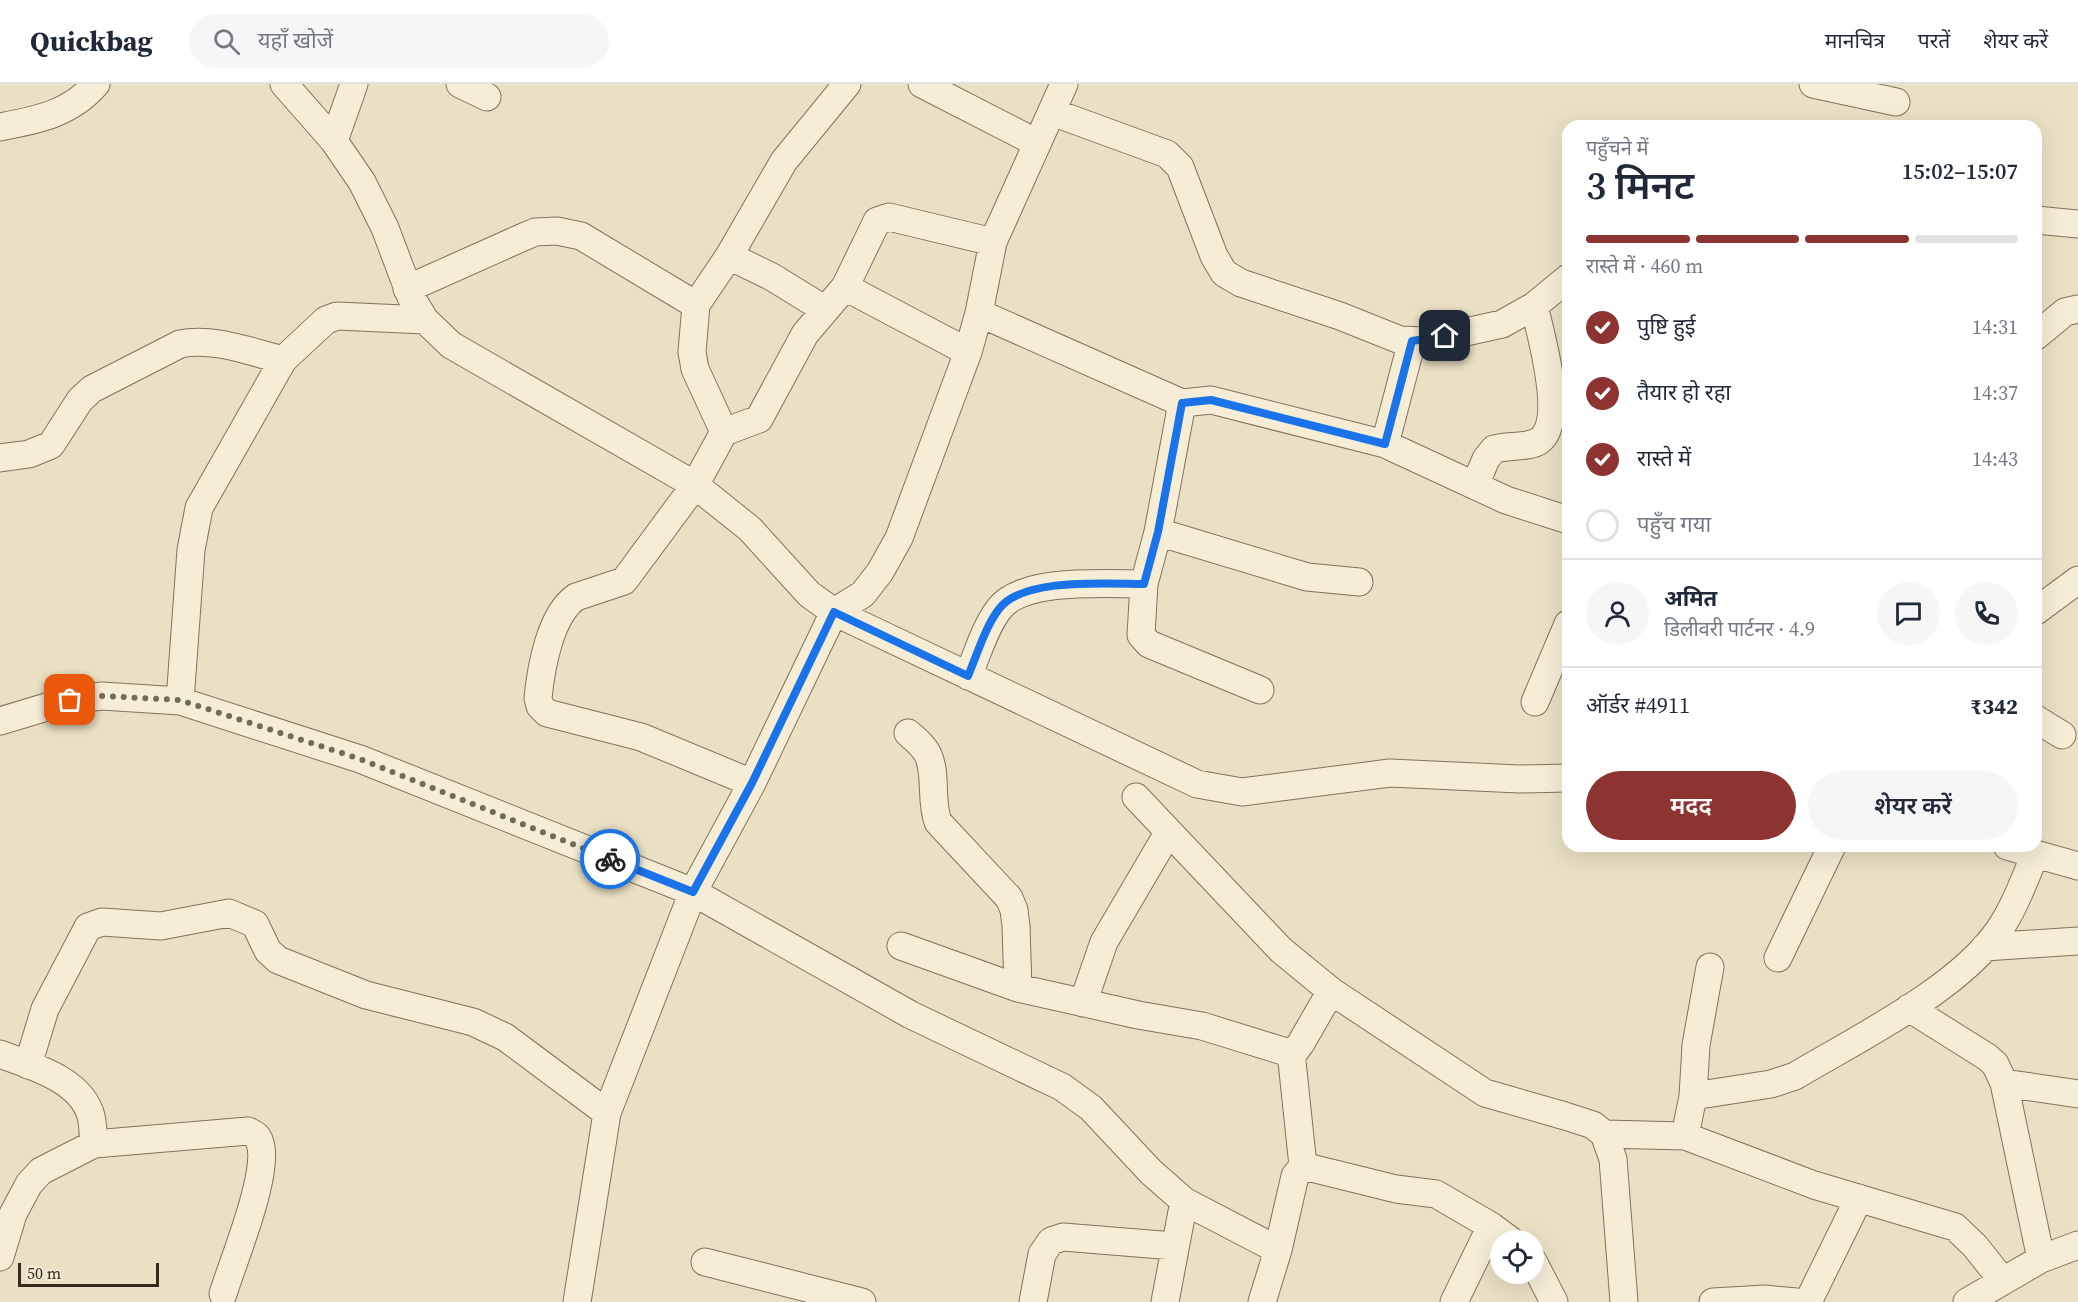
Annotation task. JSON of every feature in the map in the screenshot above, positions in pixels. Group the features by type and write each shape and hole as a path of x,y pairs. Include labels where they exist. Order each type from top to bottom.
{"street":[{"path":"0,127 39,120 64,111 96,84"},
{"path":"284,84 334,141 362,182 386,228 407,289 425,320 451,345 695,485 750,528 809,594 834,612 1197,784 1242,792 1390,773 1519,779 1562,778"},
{"path":"334,141 354,84"},
{"path":"460,84 487,97"},
{"path":"724,432 694,369 692,352 696,305 729,256 784,161 848,84"},
{"path":"922,84 1037,143"},
{"path":"578,1302 580,1275 607,1113 693,892 752,783 834,612 863,594 880,572 899,538 968,352 979,314 993,243 1064,84"},
{"path":"1814,84 1896,104"},
{"path":"1052,112 1149,145 1167,154 1180,167 1214,256 1224,273 1240,284 1340,316 1393,338 1412,341 1502,324 1534,306 1562,283"},
{"path":"752,783 641,737 547,713 540,706 538,698 547,645 570,601 624,581 695,485 724,432 759,419 805,334 845,286 877,221 882,217 889,217 993,243"},
{"path":"2042,221 2078,224"},
{"path":"407,289 528,235 557,231 581,236 696,305"},
{"path":"729,256 771,277 824,309"},
{"path":"845,286 968,352"},
{"path":"1475,485 1486,459 1494,449 1536,443 1550,429 1552,417 1547,359 1534,306"},
{"path":"2042,309 2071,311"},
{"path":"2042,332 2071,311"},
{"path":"979,314 1182,403 1211,400 1385,444 1506,500 1562,518"},
{"path":"180,700 191,550 199,508 283,360 326,320 337,316 425,320"},
{"path":"0,458 29,454 51,445 80,400 92,389 180,344 193,341 210,343 283,360"},
{"path":"1385,444 1412,341"},
{"path":"1182,403 1158,532 1144,584 1141,635 1149,644 1260,690"},
{"path":"1158,532 1307,577 1359,582"},
{"path":"2042,601 2078,580"},
{"path":"968,676 999,609 1010,598 1061,583 1144,584"},
{"path":"1535,702 1562,638"},
{"path":"3,724 70,700 102,696 180,700 360,759 693,892 911,1015 1069,1092 1091,1108 1151,1172 1184,1201 1278,1250"},
{"path":"2042,723 2062,735"},
{"path":"909,733 926,752 930,761 934,812 938,822 1002,888 1014,910 1017,988"},
{"path":"1136,797 1281,950 1331,991 1485,1093 1593,1125 1604,1134 1612,1159 1624,1302"},
{"path":"1083,1003 1104,942 1168,833"},
{"path":"1778,958 1829,852"},
{"path":"2026,852 2078,866"},
{"path":"1693,1096 1771,1084 1795,1076 1936,990 1985,947 2000,929 2035,855"},
{"path":"28,1065 45,1009 88,927 102,922 161,926 229,914 255,924 267,951 278,960 366,995 473,1022 505,1036 607,1113"},
{"path":"1985,947 2078,941"},
{"path":"901,946 1017,988 1202,1026 1279,1051 1292,1052 1301,1043 1331,991"},
{"path":"1685,1136 1693,1096 1696,1045 1710,967"},
{"path":"1909,1008 1995,1064 2004,1083 2041,1259"},
{"path":"1262,1302 1278,1250 1295,1176 1303,1166 1292,1052"},
{"path":"0,1054 67,1084 81,1096 91,1114 94,1144"},
{"path":"2004,1083 2078,1094"},
{"path":"0,1257 13,1214 29,1184 41,1172 94,1144 241,1131 256,1135 262,1152 261,1174 227,1299"},
{"path":"1604,1134 1685,1136 1814,1185 1955,1227 1975,1246 2002,1280"},
{"path":"1303,1166 1396,1189 1436,1194 1495,1230"},
{"path":"1808,1302 1859,1198"},
{"path":"1165,1302 1173,1246 1184,1201"},
{"path":"1033,1302 1042,1254 1051,1241 1063,1237 1173,1246"},
{"path":"1966,1302 2041,1259 2078,1245"},
{"path":"1454,1302 1490,1248"},
{"path":"705,1262 767,1290 862,1302"},
{"path":"1544,1282 1554,1302"},
{"path":"1713,1302 1765,1299 1796,1302"}],"way so far":[{"path":"70,700 102,696 180,700 360,759 610,859"}],"route":[{"path":"610,859 693,892 752,783 834,612 968,676 999,609 1010,598 1061,583 1144,584 1158,532 1182,403 1201,399 1211,400 1385,444 1412,341 1445,336"}]}
